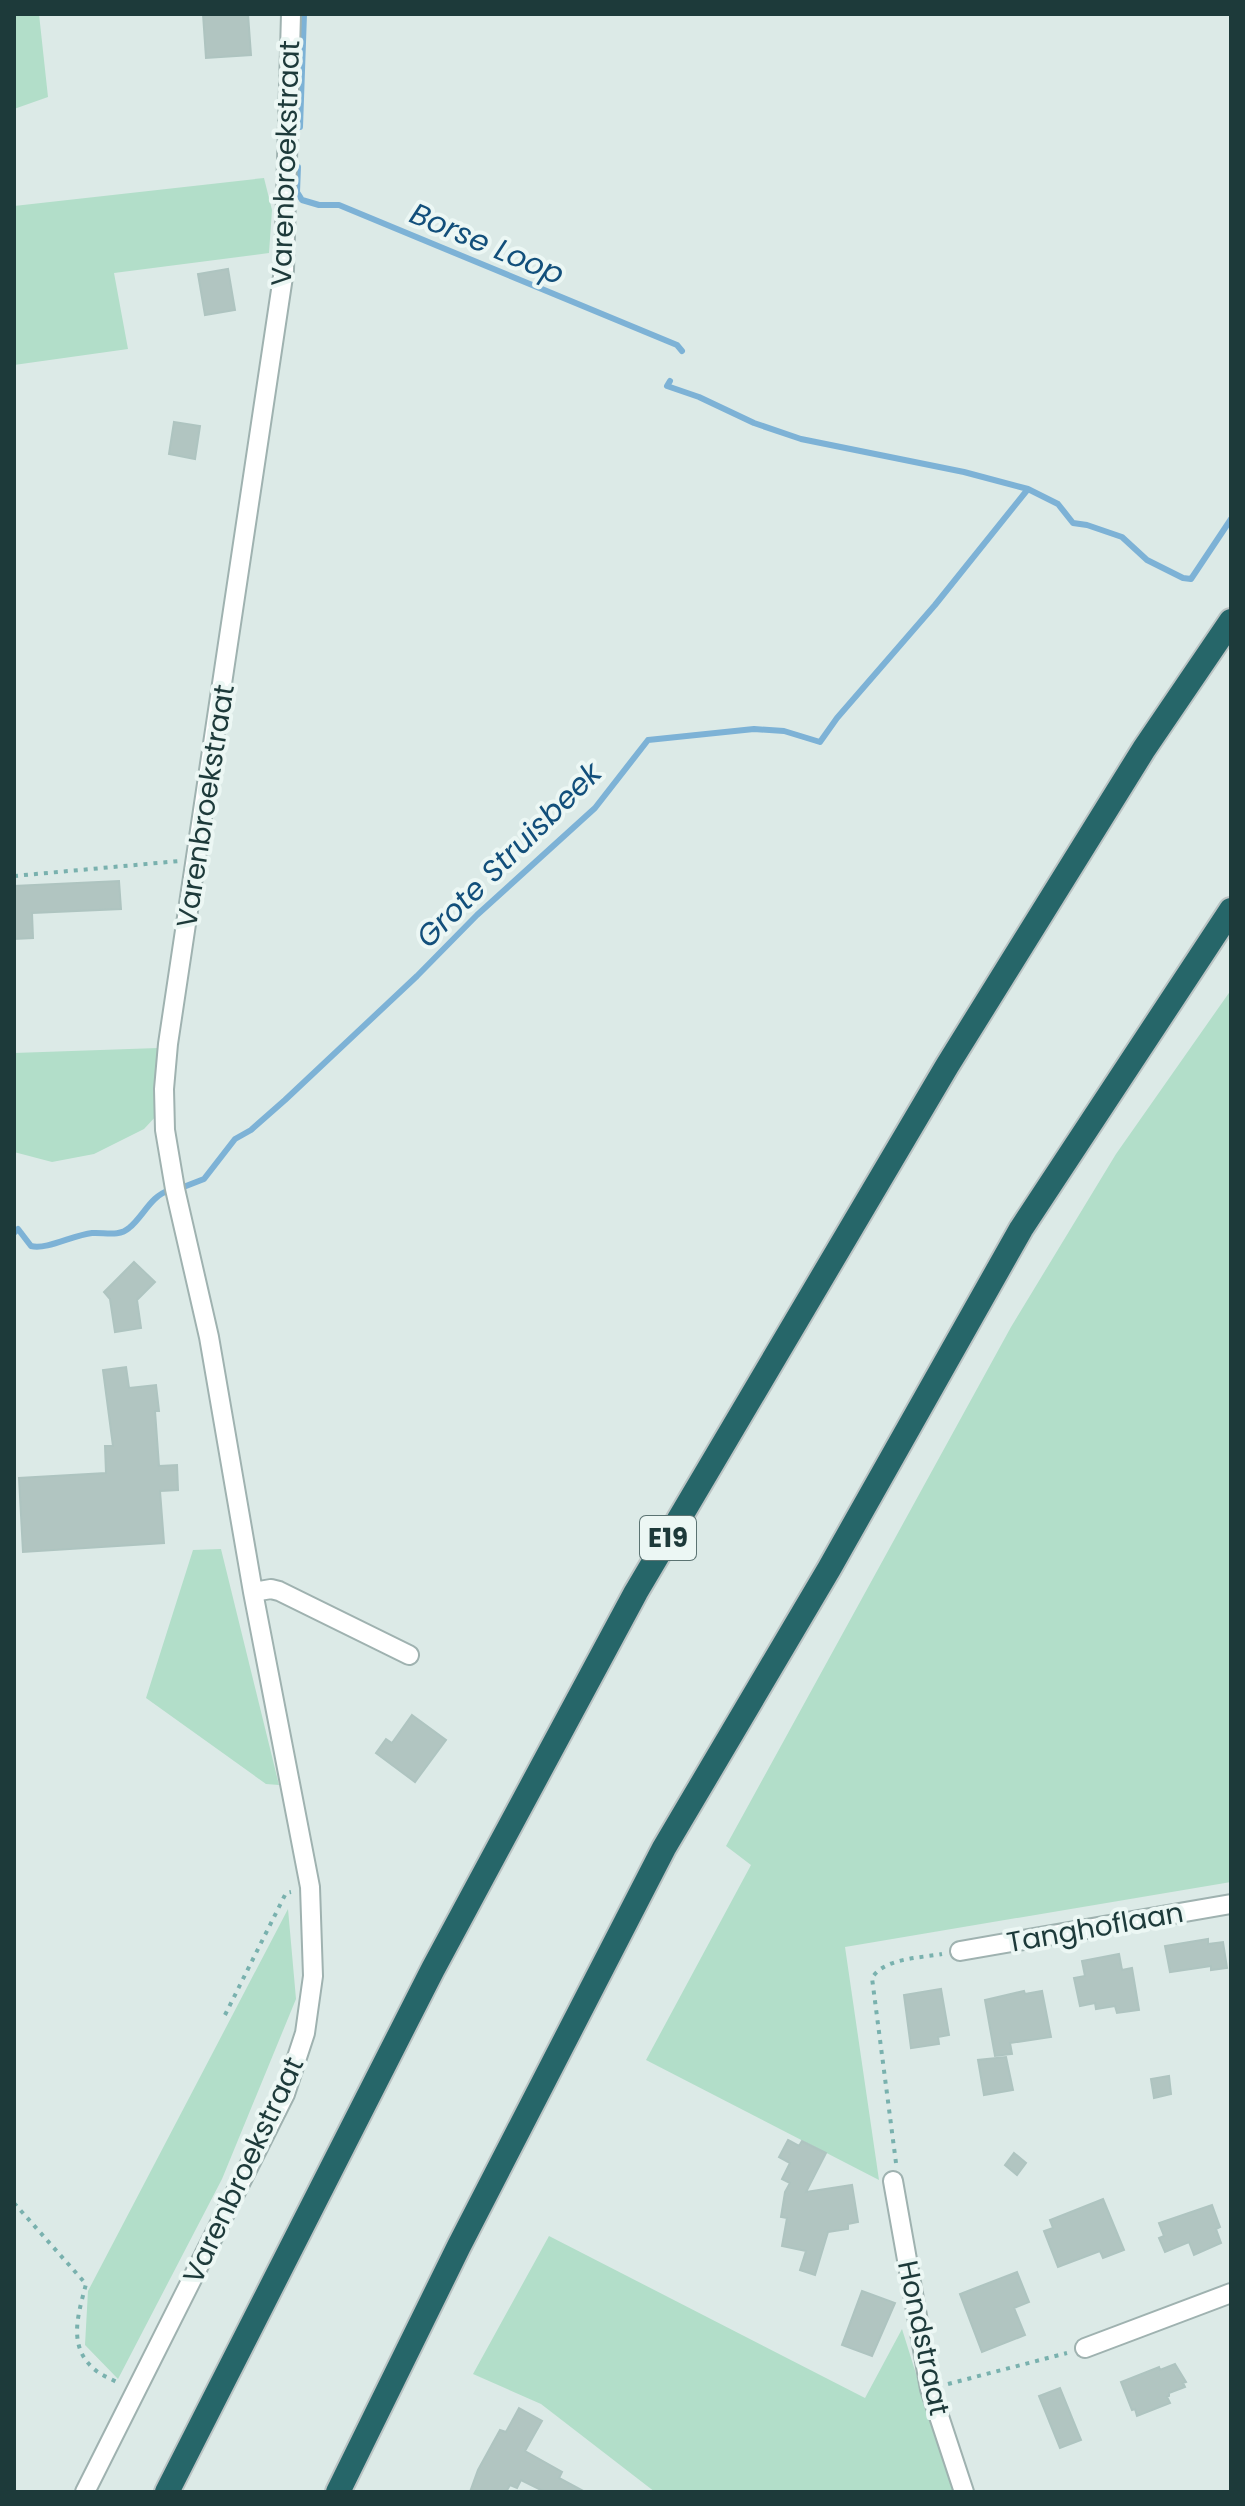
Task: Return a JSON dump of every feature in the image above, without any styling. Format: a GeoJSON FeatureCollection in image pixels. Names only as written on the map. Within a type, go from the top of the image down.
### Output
{"type":"FeatureCollection","features":[{"type":"Feature","properties":{"kind":"highway","name":"E19"},"geometry":{"type":"LineString","coordinates":[[167,2492],[433,1969],[636,1592],[947,1066],[1144,749],[1231,621]]}},
{"type":"Feature","properties":{"kind":"highway"},"geometry":{"type":"LineString","coordinates":[[338,2492],[459,2246],[664,1848],[829,1569],[1021,1229],[1231,910]]}},
{"type":"Feature","properties":{"kind":"street","name":"Varenbroekstraat"},"geometry":{"type":"LineString","coordinates":[[85,2492],[285,2094],[305,2033],[313,1976],[310,1887],[253,1592],[209,1337],[175,1189],[165,1130],[164,1089],[168,1044],[284,270],[291,14]]}},
{"type":"Feature","properties":{"kind":"street"},"geometry":{"type":"LineString","coordinates":[[253,1592],[279,1591],[409,1655]]}},
{"type":"Feature","properties":{"kind":"street","name":"Tanghoflaan"},"geometry":{"type":"LineString","coordinates":[[960,1951],[1231,1904]]}},
{"type":"Feature","properties":{"kind":"street","name":"Hondstraat"},"geometry":{"type":"LineString","coordinates":[[893,2181],[930,2389],[964,2492]]}},
{"type":"Feature","properties":{"kind":"street"},"geometry":{"type":"LineString","coordinates":[[1085,2348],[1231,2293]]}},
{"type":"Feature","properties":{"kind":"path"},"geometry":{"type":"LineString","coordinates":[[14,876],[197,859]]}},
{"type":"Feature","properties":{"kind":"path"},"geometry":{"type":"LineString","coordinates":[[225,2015],[286,1893],[310,1887]]}},
{"type":"Feature","properties":{"kind":"path"},"geometry":{"type":"LineString","coordinates":[[893,2181],[898,2178],[872,1978],[876,1970],[886,1965],[960,1951]]}},
{"type":"Feature","properties":{"kind":"path"},"geometry":{"type":"LineString","coordinates":[[14,2203],[86,2284],[77,2323],[77,2345],[92,2368],[135,2392]]}},
{"type":"Feature","properties":{"kind":"path"},"geometry":{"type":"LineString","coordinates":[[930,2389],[1085,2348]]}},
{"type":"Feature","properties":{"kind":"green space"},"geometry":{"type":"Polygon","coordinates":[[[14,14],[39,14],[48,97],[14,109],[14,14]]]}},
{"type":"Feature","properties":{"kind":"green space"},"geometry":{"type":"Polygon","coordinates":[[[264,178],[272,210],[269,253],[114,273],[128,349],[14,365],[14,206],[264,178]]]}},
{"type":"Feature","properties":{"kind":"green space"},"geometry":{"type":"Polygon","coordinates":[[[1231,990],[1231,1882],[845,1947],[879,2180],[646,2060],[751,1865],[726,1846],[1011,1327],[1116,1154],[1231,990]]]}},
{"type":"Feature","properties":{"kind":"green space"},"geometry":{"type":"Polygon","coordinates":[[[158,1048],[158,1114],[144,1129],[94,1154],[52,1162],[14,1152],[14,1053],[158,1048]]]}},
{"type":"Feature","properties":{"kind":"green space"},"geometry":{"type":"Polygon","coordinates":[[[221,1549],[279,1785],[266,1784],[146,1698],[193,1550],[221,1549]]]}},
{"type":"Feature","properties":{"kind":"green space"},"geometry":{"type":"Polygon","coordinates":[[[288,1909],[296,1999],[222,2179],[118,2379],[85,2345],[88,2291],[288,1909]]]}},
{"type":"Feature","properties":{"kind":"green space"},"geometry":{"type":"Polygon","coordinates":[[[549,2236],[865,2398],[902,2329],[953,2492],[655,2492],[541,2404],[473,2374],[549,2236]]]}},
{"type":"Feature","properties":{"kind":"building"},"geometry":{"type":"Polygon","coordinates":[[[203,14],[248,14],[251,55],[206,58],[203,14]]]}},
{"type":"Feature","properties":{"kind":"building"},"geometry":{"type":"Polygon","coordinates":[[[228,269],[235,310],[205,315],[198,274],[228,269]]]}},
{"type":"Feature","properties":{"kind":"building"},"geometry":{"type":"Polygon","coordinates":[[[174,422],[200,426],[195,459],[169,454],[174,422]]]}},
{"type":"Feature","properties":{"kind":"building"},"geometry":{"type":"Polygon","coordinates":[[[119,881],[121,909],[32,913],[33,938],[14,939],[14,886],[119,881]]]}},
{"type":"Feature","properties":{"kind":"building"},"geometry":{"type":"Polygon","coordinates":[[[134,1262],[155,1282],[137,1300],[141,1328],[115,1332],[110,1299],[104,1292],[134,1262]]]}},
{"type":"Feature","properties":{"kind":"building"},"geometry":{"type":"Polygon","coordinates":[[[126,1367],[129,1388],[156,1385],[159,1466],[177,1465],[178,1490],[160,1491],[164,1543],[23,1552],[19,1478],[106,1473],[105,1446],[113,1446],[103,1370],[126,1367]]]}},
{"type":"Feature","properties":{"kind":"building"},"geometry":{"type":"Polygon","coordinates":[[[412,1715],[446,1740],[415,1782],[376,1753],[386,1739],[392,1743],[412,1715]]]}},
{"type":"Feature","properties":{"kind":"building"},"geometry":{"type":"Polygon","coordinates":[[[1208,1939],[1208,1944],[1223,1942],[1227,1968],[1211,1970],[1211,1966],[1170,1972],[1165,1946],[1208,1939]]]}},
{"type":"Feature","properties":{"kind":"building"},"geometry":{"type":"Polygon","coordinates":[[[1119,1954],[1122,1970],[1132,1968],[1139,2010],[1117,2013],[1115,2006],[1096,2009],[1095,2003],[1080,2006],[1074,1978],[1085,1976],[1082,1961],[1119,1954]]]}},
{"type":"Feature","properties":{"kind":"building"},"geometry":{"type":"Polygon","coordinates":[[[941,1989],[949,2035],[938,2037],[939,2044],[911,2048],[904,1995],[941,1989]]]}},
{"type":"Feature","properties":{"kind":"building"},"geometry":{"type":"Polygon","coordinates":[[[1024,1991],[1025,1994],[1042,1991],[1051,2037],[1010,2043],[1012,2054],[995,2056],[985,2000],[1024,1991]]]}},
{"type":"Feature","properties":{"kind":"building"},"geometry":{"type":"Polygon","coordinates":[[[1006,2057],[1013,2090],[984,2095],[978,2060],[1006,2057]]]}},
{"type":"Feature","properties":{"kind":"building"},"geometry":{"type":"Polygon","coordinates":[[[1169,2076],[1171,2094],[1154,2098],[1151,2079],[1169,2076]]]}},
{"type":"Feature","properties":{"kind":"building"},"geometry":{"type":"Polygon","coordinates":[[[788,2140],[799,2146],[802,2141],[826,2153],[806,2192],[852,2185],[858,2222],[848,2224],[848,2229],[828,2232],[815,2275],[800,2270],[806,2251],[782,2246],[787,2218],[781,2217],[785,2192],[790,2183],[782,2179],[790,2163],[779,2157],[788,2140]]]}},
{"type":"Feature","properties":{"kind":"building"},"geometry":{"type":"Polygon","coordinates":[[[1014,2153],[1026,2163],[1017,2175],[1005,2165],[1014,2153]]]}},
{"type":"Feature","properties":{"kind":"building"},"geometry":{"type":"Polygon","coordinates":[[[1103,2199],[1124,2250],[1103,2258],[1100,2251],[1058,2267],[1044,2231],[1053,2228],[1050,2220],[1103,2199]]]}},
{"type":"Feature","properties":{"kind":"building"},"geometry":{"type":"Polygon","coordinates":[[[1212,2205],[1220,2227],[1216,2229],[1221,2243],[1194,2255],[1189,2242],[1165,2252],[1159,2238],[1164,2236],[1159,2223],[1212,2205]]]}},
{"type":"Feature","properties":{"kind":"building"},"geometry":{"type":"Polygon","coordinates":[[[1017,2272],[1029,2302],[1014,2308],[1025,2335],[982,2352],[960,2294],[1017,2272]]]}},
{"type":"Feature","properties":{"kind":"building"},"geometry":{"type":"Polygon","coordinates":[[[862,2291],[895,2303],[872,2356],[842,2345],[862,2291]]]}},
{"type":"Feature","properties":{"kind":"building"},"geometry":{"type":"Polygon","coordinates":[[[1175,2364],[1186,2382],[1183,2383],[1185,2387],[1169,2393],[1170,2403],[1137,2416],[1121,2382],[1175,2364]]]}},
{"type":"Feature","properties":{"kind":"building"},"geometry":{"type":"Polygon","coordinates":[[[1060,2388],[1081,2440],[1060,2448],[1039,2396],[1060,2388]]]}},
{"type":"Feature","properties":{"kind":"building"},"geometry":{"type":"Polygon","coordinates":[[[519,2408],[542,2421],[525,2451],[562,2472],[559,2478],[585,2492],[545,2492],[521,2480],[517,2488],[510,2485],[506,2492],[470,2492],[500,2430],[506,2432],[519,2408]]]}},
{"type":"Feature","properties":{"kind":"waterway","name":"Borse Loop"},"geometry":{"type":"LineString","coordinates":[[300,127],[304,14]]}},
{"type":"Feature","properties":{"kind":"waterway","name":"Borse Loop"},"geometry":{"type":"LineString","coordinates":[[298,167],[297,192],[302,200],[319,205],[339,205],[677,345],[682,351]]}},
{"type":"Feature","properties":{"kind":"waterway","name":"Borse Loop"},"geometry":{"type":"LineString","coordinates":[[670,381],[667,386],[699,397],[754,423],[801,439],[964,472],[1028,489]]}},
{"type":"Feature","properties":{"kind":"waterway","name":"Grote Struisbeek"},"geometry":{"type":"LineString","coordinates":[[186,1186],[204,1179],[235,1139],[251,1130],[285,1100],[477,915],[595,808],[648,740],[754,729],[784,731],[820,742],[1028,489],[1058,504],[1073,523],[1122,537],[1147,560],[1183,578],[1191,579],[1231,519]]}},
{"type":"Feature","properties":{"kind":"waterway","name":"Grote Struisbeek"},"geometry":{"type":"LineString","coordinates":[[14,1233],[18,1229],[31,1246],[37,1247],[92,1233],[125,1231],[152,1201],[170,1190]]}}]}
